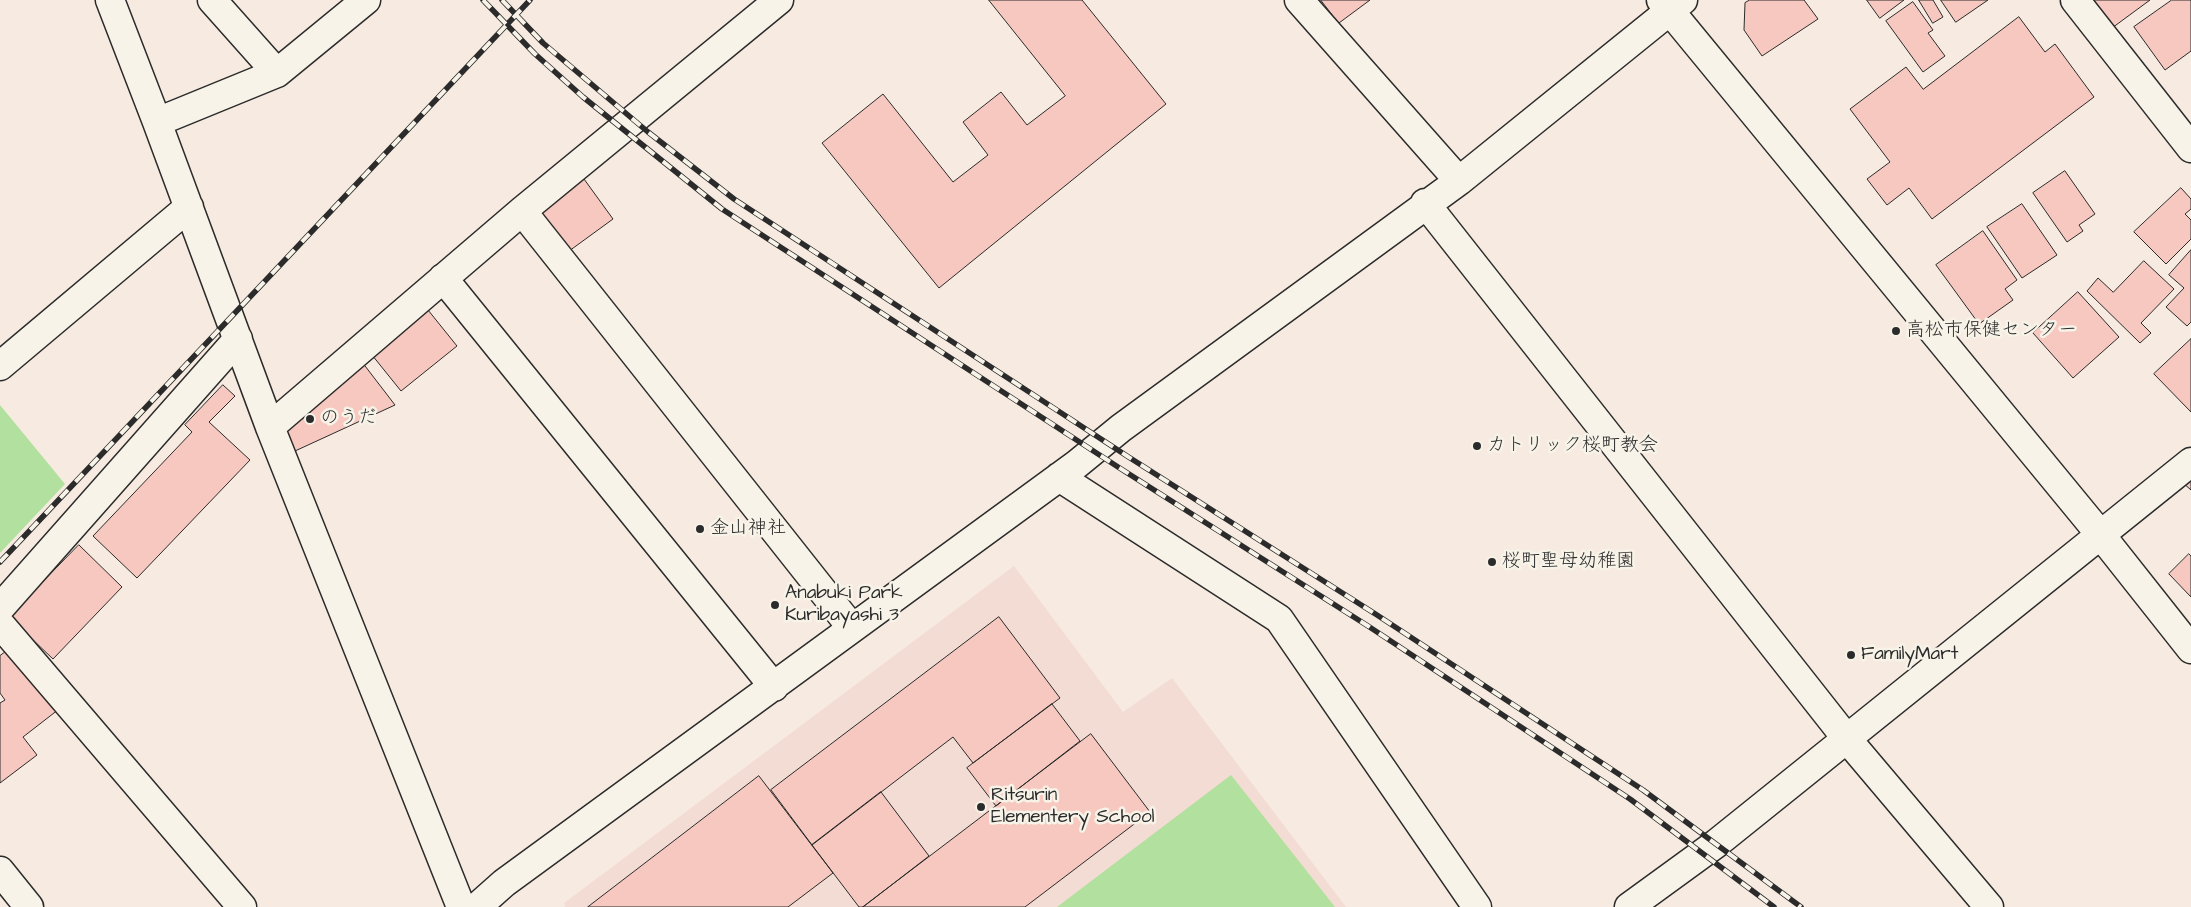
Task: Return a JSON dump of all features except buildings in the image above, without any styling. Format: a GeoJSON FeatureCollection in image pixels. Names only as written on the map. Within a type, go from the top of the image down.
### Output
{"type":"FeatureCollection","features":[{"type":"Feature","properties":{"kind":"street"},"geometry":{"type":"LineString","coordinates":[[110,0],[270,428],[461,907]]}},
{"type":"Feature","properties":{"kind":"street"},"geometry":{"type":"LineString","coordinates":[[212,0],[277,73]]}},
{"type":"Feature","properties":{"kind":"street"},"geometry":{"type":"LineString","coordinates":[[157,122],[277,73],[366,0]]}},
{"type":"Feature","properties":{"kind":"street"},"geometry":{"type":"LineString","coordinates":[[270,428],[522,211],[780,0]]}},
{"type":"Feature","properties":{"kind":"street"},"geometry":{"type":"LineString","coordinates":[[1299,0],[1459,181]]}},
{"type":"Feature","properties":{"kind":"street"},"geometry":{"type":"LineString","coordinates":[[2076,0],[2191,148]]}},
{"type":"Feature","properties":{"kind":"street"},"geometry":{"type":"LineString","coordinates":[[477,907],[504,883],[1068,471],[1121,428],[1425,203],[1459,181],[1671,3],[2191,649]]}},
{"type":"Feature","properties":{"kind":"street"},"geometry":{"type":"LineString","coordinates":[[1425,203],[1847,739],[1989,907]]}},
{"type":"Feature","properties":{"kind":"street"},"geometry":{"type":"LineString","coordinates":[[0,366],[189,208]]}},
{"type":"Feature","properties":{"kind":"street"},"geometry":{"type":"LineString","coordinates":[[522,211],[852,628]]}},
{"type":"Feature","properties":{"kind":"street"},"geometry":{"type":"LineString","coordinates":[[443,278],[774,687]]}},
{"type":"Feature","properties":{"kind":"street"},"geometry":{"type":"LineString","coordinates":[[0,608],[238,339]]}},
{"type":"Feature","properties":{"kind":"street"},"geometry":{"type":"LineString","coordinates":[[1634,905],[1710,848],[2191,462]]}},
{"type":"Feature","properties":{"kind":"street"},"geometry":{"type":"LineString","coordinates":[[1068,471],[1279,619],[1477,907]]}},
{"type":"Feature","properties":{"kind":"street"},"geometry":{"type":"LineString","coordinates":[[0,624],[242,907]]}},
{"type":"Feature","properties":{"kind":"street"},"geometry":{"type":"LineString","coordinates":[[0,871],[29,907]]}},
{"type":"Feature","properties":{"kind":"shaded area","name":"Ritsurin Elementery School"},"geometry":{"type":"Polygon","coordinates":[[[1014,566],[1123,712],[1172,678],[1346,907],[565,907],[564,903],[1014,566]]]}},
{"type":"Feature","properties":{"kind":"green space"},"geometry":{"type":"Polygon","coordinates":[[[0,405],[65,484],[0,553],[0,405]]]}},
{"type":"Feature","properties":{"kind":"green space"},"geometry":{"type":"Polygon","coordinates":[[[1231,775],[1335,907],[1057,907],[1231,775]]]}},
{"type":"Feature","properties":{"kind":"railway"},"geometry":{"type":"LineString","coordinates":[[483,0],[535,54],[583,97],[722,209],[1118,467],[1368,626],[1630,799],[1774,907]]}},
{"type":"Feature","properties":{"kind":"railway"},"geometry":{"type":"LineString","coordinates":[[502,0],[543,43],[648,132],[734,199],[1127,456],[1377,615],[1643,790],[1801,907]]}},
{"type":"Feature","properties":{"kind":"railway"},"geometry":{"type":"LineString","coordinates":[[0,562],[530,0]]}},
{"type":"Feature","properties":{"kind":"place","name":"高松市保健センター"},"geometry":{"type":"Point","coordinates":[1896,331]}},
{"type":"Feature","properties":{"kind":"place","name":"のうだ"},"geometry":{"type":"Point","coordinates":[310,419]}},
{"type":"Feature","properties":{"kind":"place","name":"カトリック桜町教会"},"geometry":{"type":"Point","coordinates":[1477,446]}},
{"type":"Feature","properties":{"kind":"place","name":"金山神社"},"geometry":{"type":"Point","coordinates":[700,529]}},
{"type":"Feature","properties":{"kind":"place","name":"桜町聖母幼稚園"},"geometry":{"type":"Point","coordinates":[1492,562]}},
{"type":"Feature","properties":{"kind":"place","name":"Anabuki Park Kuribayashi 3"},"geometry":{"type":"Point","coordinates":[775,605]}},
{"type":"Feature","properties":{"kind":"place","name":"FamilyMart"},"geometry":{"type":"Point","coordinates":[1851,655]}},
{"type":"Feature","properties":{"kind":"place","name":"Ritsurin Elementery School"},"geometry":{"type":"Point","coordinates":[981,807]}}]}
